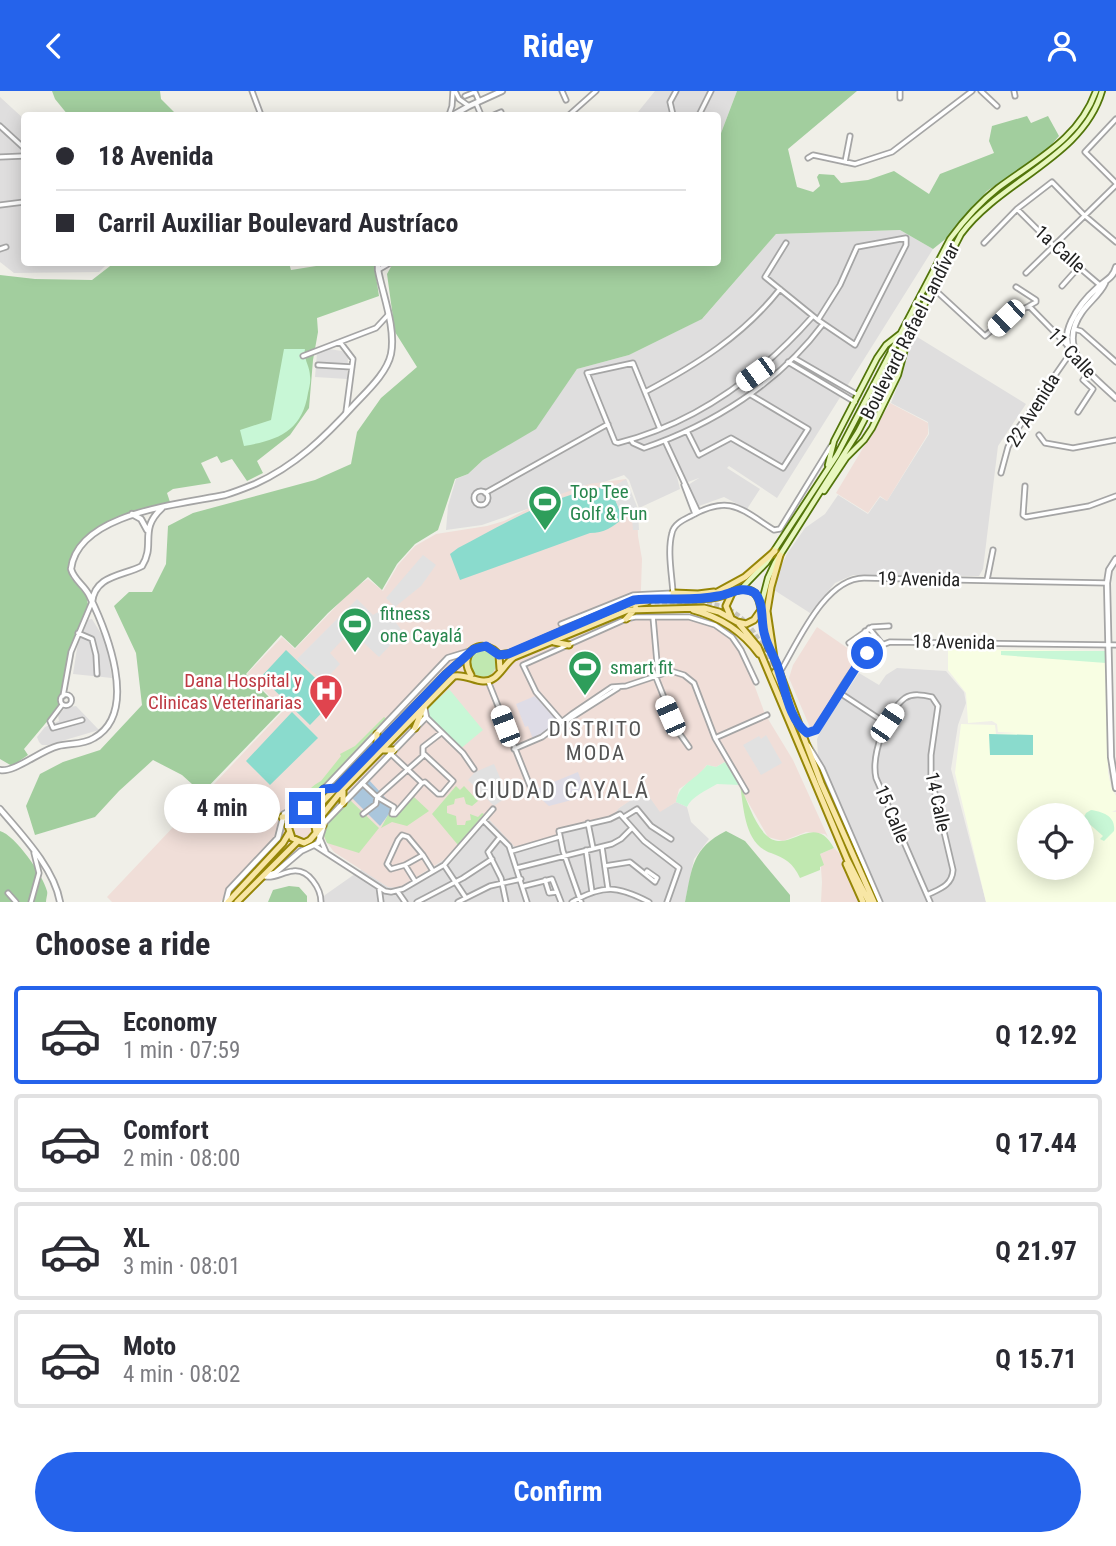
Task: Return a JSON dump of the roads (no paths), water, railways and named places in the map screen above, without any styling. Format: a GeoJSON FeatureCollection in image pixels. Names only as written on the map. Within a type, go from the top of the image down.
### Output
{"type":"FeatureCollection","features":[{"type":"Feature","properties":{"kind":"main road","name":"Boulevard Rafael Landívar"},"geometry":{"type":"LineString","coordinates":[[761,608],[778,553],[837,455],[943,251],[963,222],[988,196],[1044,157],[1066,138],[1087,112],[1096,91]]}},
{"type":"Feature","properties":{"kind":"main road","name":"Boulevard Rafael Landívar"},"geometry":{"type":"LineString","coordinates":[[741,589],[778,553],[858,432],[955,244],[971,220],[1000,194],[1054,156],[1081,130],[1096,107],[1102,91]]}},
{"type":"Feature","properties":{"kind":"main road"},"geometry":{"type":"LineString","coordinates":[[827,468],[834,441],[883,349],[901,334]]}},
{"type":"Feature","properties":{"kind":"main road"},"geometry":{"type":"LineString","coordinates":[[816,499],[827,488],[848,455],[867,436],[898,375],[907,337]]}},
{"type":"Feature","properties":{"kind":"main road"},"geometry":{"type":"LineString","coordinates":[[874,366],[887,362],[898,375]]}},
{"type":"Feature","properties":{"kind":"main road"},"geometry":{"type":"LineString","coordinates":[[708,598],[745,577],[778,553]]}},
{"type":"Feature","properties":{"kind":"main road"},"geometry":{"type":"LineString","coordinates":[[778,553],[767,611],[777,672],[872,902]]}},
{"type":"Feature","properties":{"kind":"main road"},"geometry":{"type":"LineString","coordinates":[[673,593],[707,594],[724,589]]}},
{"type":"Feature","properties":{"kind":"main road"},"geometry":{"type":"LineString","coordinates":[[309,816],[340,789],[445,675],[478,647],[486,646],[499,655],[512,653],[634,600],[654,597],[708,598],[741,589],[755,593],[761,608],[764,636],[774,658]]}},
{"type":"Feature","properties":{"kind":"main road"},"geometry":{"type":"LineString","coordinates":[[732,593],[726,606],[734,621],[754,640],[845,855],[872,902]]}},
{"type":"Feature","properties":{"kind":"main road"},"geometry":{"type":"LineString","coordinates":[[626,597],[634,600]]}},
{"type":"Feature","properties":{"kind":"main road"},"geometry":{"type":"LineString","coordinates":[[617,607],[647,602]]}},
{"type":"Feature","properties":{"kind":"main road"},"geometry":{"type":"LineString","coordinates":[[379,748],[454,676],[465,675],[488,681],[514,657],[619,613],[636,608],[704,608],[734,621],[750,623],[761,608]]}},
{"type":"Feature","properties":{"kind":"main road"},"geometry":{"type":"LineString","coordinates":[[626,619],[636,608]]}},
{"type":"Feature","properties":{"kind":"main road"},"geometry":{"type":"LineString","coordinates":[[685,608],[713,616],[732,627],[750,643],[762,659]]}},
{"type":"Feature","properties":{"kind":"main road"},"geometry":{"type":"LineString","coordinates":[[555,635],[561,624]]}},
{"type":"Feature","properties":{"kind":"main road"},"geometry":{"type":"LineString","coordinates":[[548,643],[560,642],[569,645]]}},
{"type":"Feature","properties":{"kind":"main road"},"geometry":{"type":"LineString","coordinates":[[470,653],[466,665],[473,678]]}},
{"type":"Feature","properties":{"kind":"main road"},"geometry":{"type":"LineString","coordinates":[[499,655],[500,669]]}},
{"type":"Feature","properties":{"kind":"main road"},"geometry":{"type":"LineString","coordinates":[[415,728],[424,705]]}},
{"type":"Feature","properties":{"kind":"main road"},"geometry":{"type":"LineString","coordinates":[[377,734],[379,748]]}},
{"type":"Feature","properties":{"kind":"main road"},"geometry":{"type":"LineString","coordinates":[[379,748],[391,752]]}},
{"type":"Feature","properties":{"kind":"main road"},"geometry":{"type":"LineString","coordinates":[[324,789],[340,789]]}},
{"type":"Feature","properties":{"kind":"main road"},"geometry":{"type":"LineString","coordinates":[[340,789],[342,803]]}},
{"type":"Feature","properties":{"kind":"main road"},"geometry":{"type":"LineString","coordinates":[[315,824],[340,789]]}},
{"type":"Feature","properties":{"kind":"main road"},"geometry":{"type":"LineString","coordinates":[[282,817],[301,814],[309,816],[315,824],[316,832]]}},
{"type":"Feature","properties":{"kind":"main road"},"geometry":{"type":"LineString","coordinates":[[227,902],[283,843],[289,833],[289,823],[294,817]]}},
{"type":"Feature","properties":{"kind":"main road"},"geometry":{"type":"LineString","coordinates":[[237,902],[298,842],[307,842],[323,825]]}},
{"type":"Feature","properties":{"kind":"main road"},"geometry":{"type":"LineString","coordinates":[[289,833],[298,842]]}},
{"type":"Feature","properties":{"kind":"main road"},"geometry":{"type":"LineString","coordinates":[[845,855],[845,863],[863,902]]}},
{"type":"Feature","properties":{"kind":"street"},"geometry":{"type":"LineString","coordinates":[[252,91],[260,112]]}},
{"type":"Feature","properties":{"kind":"street"},"geometry":{"type":"LineString","coordinates":[[454,91],[469,106]]}},
{"type":"Feature","properties":{"kind":"street"},"geometry":{"type":"LineString","coordinates":[[452,112],[454,91]]}},
{"type":"Feature","properties":{"kind":"street"},"geometry":{"type":"LineString","coordinates":[[457,112],[502,91]]}},
{"type":"Feature","properties":{"kind":"street"},"geometry":{"type":"LineString","coordinates":[[562,91],[566,100]]}},
{"type":"Feature","properties":{"kind":"street"},"geometry":{"type":"LineString","coordinates":[[572,112],[596,91]]}},
{"type":"Feature","properties":{"kind":"street"},"geometry":{"type":"LineString","coordinates":[[672,112],[670,102],[676,91]]}},
{"type":"Feature","properties":{"kind":"street"},"geometry":{"type":"LineString","coordinates":[[700,112],[711,91]]}},
{"type":"Feature","properties":{"kind":"street"},"geometry":{"type":"LineString","coordinates":[[900,91],[900,98]]}},
{"type":"Feature","properties":{"kind":"street"},"geometry":{"type":"LineString","coordinates":[[808,158],[813,155],[864,163],[892,152],[972,91]]}},
{"type":"Feature","properties":{"kind":"street"},"geometry":{"type":"LineString","coordinates":[[981,91],[997,106]]}},
{"type":"Feature","properties":{"kind":"street"},"geometry":{"type":"LineString","coordinates":[[464,96],[475,92],[480,112]]}},
{"type":"Feature","properties":{"kind":"street"},"geometry":{"type":"LineString","coordinates":[[1026,273],[1116,184],[1085,152],[1116,119]]}},
{"type":"Feature","properties":{"kind":"street"},"geometry":{"type":"LineString","coordinates":[[0,126],[21,145]]}},
{"type":"Feature","properties":{"kind":"street"},"geometry":{"type":"LineString","coordinates":[[845,162],[849,136]]}},
{"type":"Feature","properties":{"kind":"street"},"geometry":{"type":"LineString","coordinates":[[0,157],[21,156]]}},
{"type":"Feature","properties":{"kind":"street"},"geometry":{"type":"LineString","coordinates":[[984,243],[1017,209],[1052,182],[1084,215],[1116,242]]}},
{"type":"Feature","properties":{"kind":"street"},"geometry":{"type":"LineString","coordinates":[[0,205],[21,202]]}},
{"type":"Feature","properties":{"kind":"street","name":"1a Calle"},"geometry":{"type":"LineString","coordinates":[[1017,209],[1053,245],[1103,285]]}},
{"type":"Feature","properties":{"kind":"street"},"geometry":{"type":"LineString","coordinates":[[660,429],[633,363],[587,373],[615,442],[631,440],[660,429],[716,401],[755,374],[815,318],[840,285],[857,247],[906,238],[906,244],[856,344],[823,324],[815,318],[765,277],[786,243]]}},
{"type":"Feature","properties":{"kind":"street"},"geometry":{"type":"LineString","coordinates":[[0,249],[6,247]]}},
{"type":"Feature","properties":{"kind":"street"},"geometry":{"type":"LineString","coordinates":[[0,770],[10,771],[49,749],[90,741],[100,735],[108,725],[116,708],[110,643],[92,602],[73,574],[71,567],[75,556],[99,530],[132,514],[188,500],[228,494],[257,483],[303,456],[345,415],[388,362],[392,339],[378,266]]}},
{"type":"Feature","properties":{"kind":"street"},"geometry":{"type":"LineString","coordinates":[[377,270],[384,266]]}},
{"type":"Feature","properties":{"kind":"street"},"geometry":{"type":"LineString","coordinates":[[1062,286],[1079,267]]}},
{"type":"Feature","properties":{"kind":"street"},"geometry":{"type":"LineString","coordinates":[[1068,333],[1073,317],[1115,275],[1116,267]]}},
{"type":"Feature","properties":{"kind":"street"},"geometry":{"type":"LineString","coordinates":[[1073,353],[1074,329],[1082,311],[1103,285]]}},
{"type":"Feature","properties":{"kind":"street","name":"11 Calle"},"geometry":{"type":"LineString","coordinates":[[1016,287],[1036,300],[1029,306],[1069,347],[1088,372],[1116,398]]}},
{"type":"Feature","properties":{"kind":"street"},"geometry":{"type":"LineString","coordinates":[[933,288],[985,336],[1006,318],[1029,306]]}},
{"type":"Feature","properties":{"kind":"street"},"geometry":{"type":"LineString","coordinates":[[645,392],[701,361],[726,343],[758,315],[780,289]]}},
{"type":"Feature","properties":{"kind":"street"},"geometry":{"type":"LineString","coordinates":[[303,356],[376,328],[388,314]]}},
{"type":"Feature","properties":{"kind":"street"},"geometry":{"type":"LineString","coordinates":[[631,440],[643,448],[664,441],[687,431],[751,394],[788,362],[823,324]]}},
{"type":"Feature","properties":{"kind":"street"},"geometry":{"type":"LineString","coordinates":[[1068,333],[1074,329],[1081,331],[1116,362]]}},
{"type":"Feature","properties":{"kind":"street","name":"11 Calle"},"geometry":{"type":"LineString","coordinates":[[1068,333],[1069,347]]}},
{"type":"Feature","properties":{"kind":"street"},"geometry":{"type":"LineString","coordinates":[[340,342],[351,354],[352,367],[345,415]]}},
{"type":"Feature","properties":{"kind":"street","name":"22 Avenida"},"geometry":{"type":"LineString","coordinates":[[1002,473],[1008,447],[1019,426],[1073,353]]}},
{"type":"Feature","properties":{"kind":"street"},"geometry":{"type":"LineString","coordinates":[[793,357],[859,395]]}},
{"type":"Feature","properties":{"kind":"street"},"geometry":{"type":"LineString","coordinates":[[788,362],[855,402]]}},
{"type":"Feature","properties":{"kind":"street"},"geometry":{"type":"LineString","coordinates":[[318,365],[352,367]]}},
{"type":"Feature","properties":{"kind":"street"},"geometry":{"type":"LineString","coordinates":[[1078,412],[1093,389],[1093,386],[1083,382],[1088,372]]}},
{"type":"Feature","properties":{"kind":"street"},"geometry":{"type":"LineString","coordinates":[[819,380],[822,374]]}},
{"type":"Feature","properties":{"kind":"street"},"geometry":{"type":"LineString","coordinates":[[837,391],[840,385]]}},
{"type":"Feature","properties":{"kind":"street"},"geometry":{"type":"LineString","coordinates":[[687,431],[699,455],[731,438],[783,468],[807,428],[751,394]]}},
{"type":"Feature","properties":{"kind":"street"},"geometry":{"type":"LineString","coordinates":[[485,493],[608,424]]}},
{"type":"Feature","properties":{"kind":"street"},"geometry":{"type":"LineString","coordinates":[[1040,435],[1045,443],[1073,448],[1116,440]]}},
{"type":"Feature","properties":{"kind":"street"},"geometry":{"type":"LineString","coordinates":[[664,441],[684,485],[688,488],[696,513]]}},
{"type":"Feature","properties":{"kind":"street"},"geometry":{"type":"LineString","coordinates":[[561,624],[626,597],[645,593],[673,593],[672,533],[680,522],[696,513],[726,504],[742,510],[774,530],[780,529],[834,441]]}},
{"type":"Feature","properties":{"kind":"street"},"geometry":{"type":"LineString","coordinates":[[1025,486],[1023,515],[1026,517],[1089,506],[1116,496]]}},
{"type":"Feature","properties":{"kind":"street"},"geometry":{"type":"LineString","coordinates":[[86,591],[96,589],[110,577],[142,566],[148,551],[148,531],[153,518],[163,507]]}},
{"type":"Feature","properties":{"kind":"street"},"geometry":{"type":"LineString","coordinates":[[132,514],[141,519],[148,531]]}},
{"type":"Feature","properties":{"kind":"street"},"geometry":{"type":"LineString","coordinates":[[987,580],[993,550]]}},
{"type":"Feature","properties":{"kind":"street"},"geometry":{"type":"LineString","coordinates":[[1116,559],[1111,566],[1107,583],[1116,788]]}},
{"type":"Feature","properties":{"kind":"street","name":"19 Avenida"},"geometry":{"type":"LineString","coordinates":[[777,672],[823,602],[835,588],[846,581],[858,578],[1107,583]]}},
{"type":"Feature","properties":{"kind":"street"},"geometry":{"type":"LineString","coordinates":[[82,720],[55,728],[50,721],[62,705],[71,652],[96,589]]}},
{"type":"Feature","properties":{"kind":"street"},"geometry":{"type":"LineString","coordinates":[[653,616],[656,674],[677,730],[689,747]]}},
{"type":"Feature","properties":{"kind":"street"},"geometry":{"type":"LineString","coordinates":[[564,723],[536,692],[523,665],[626,619],[653,616],[694,618],[719,627],[738,646],[756,682]]}},
{"type":"Feature","properties":{"kind":"street"},"geometry":{"type":"LineString","coordinates":[[85,618],[98,617]]}},
{"type":"Feature","properties":{"kind":"street"},"geometry":{"type":"LineString","coordinates":[[849,643],[867,629],[889,626]]}},
{"type":"Feature","properties":{"kind":"street"},"geometry":{"type":"LineString","coordinates":[[798,725],[807,733],[816,730],[860,661],[880,645],[867,629]]}},
{"type":"Feature","properties":{"kind":"street"},"geometry":{"type":"LineString","coordinates":[[78,633],[92,639],[97,674]]}},
{"type":"Feature","properties":{"kind":"street","name":"18 Avenida"},"geometry":{"type":"LineString","coordinates":[[880,645],[898,641],[1116,645]]}},
{"type":"Feature","properties":{"kind":"street"},"geometry":{"type":"LineString","coordinates":[[227,902],[229,890],[278,838],[282,817],[289,811],[308,806],[448,658],[470,653]]}},
{"type":"Feature","properties":{"kind":"street"},"geometry":{"type":"LineString","coordinates":[[514,749],[542,737],[606,691],[656,674],[675,671],[692,680],[715,738],[746,791]]}},
{"type":"Feature","properties":{"kind":"street"},"geometry":{"type":"LineString","coordinates":[[488,681],[532,791]]}},
{"type":"Feature","properties":{"kind":"street"},"geometry":{"type":"LineString","coordinates":[[840,693],[887,723]]}},
{"type":"Feature","properties":{"kind":"street"},"geometry":{"type":"LineString","coordinates":[[62,705],[71,703],[72,698],[65,695]]}},
{"type":"Feature","properties":{"kind":"street","name":"15 Calle"},"geometry":{"type":"LineString","coordinates":[[930,902],[874,771],[877,745],[887,723],[905,698],[916,695],[932,697]]}},
{"type":"Feature","properties":{"kind":"street","name":"14 Calle"},"geometry":{"type":"LineString","coordinates":[[926,895],[947,885],[953,876],[931,776],[931,755],[938,712],[937,703],[932,697]]}},
{"type":"Feature","properties":{"kind":"street"},"geometry":{"type":"LineString","coordinates":[[424,705],[426,717],[463,753],[474,769]]}},
{"type":"Feature","properties":{"kind":"street"},"geometry":{"type":"LineString","coordinates":[[715,738],[767,715]]}},
{"type":"Feature","properties":{"kind":"street"},"geometry":{"type":"LineString","coordinates":[[262,877],[275,873],[301,851],[315,845],[323,825],[342,803],[426,717]]}},
{"type":"Feature","properties":{"kind":"street"},"geometry":{"type":"LineString","coordinates":[[391,752],[422,783],[425,782],[440,795],[454,782],[424,754],[423,747],[441,733]]}},
{"type":"Feature","properties":{"kind":"street"},"geometry":{"type":"LineString","coordinates":[[806,743],[822,768],[880,902]]}},
{"type":"Feature","properties":{"kind":"street"},"geometry":{"type":"LineString","coordinates":[[363,814],[376,804],[377,797],[424,754]]}},
{"type":"Feature","properties":{"kind":"street"},"geometry":{"type":"LineString","coordinates":[[362,783],[377,797],[394,807],[392,814],[395,814],[422,783]]}},
{"type":"Feature","properties":{"kind":"street"},"geometry":{"type":"LineString","coordinates":[[307,842],[379,887],[391,892],[398,891],[444,865],[493,809]]}},
{"type":"Feature","properties":{"kind":"street"},"geometry":{"type":"LineString","coordinates":[[624,817],[637,809],[651,826],[671,839]]}},
{"type":"Feature","properties":{"kind":"street"},"geometry":{"type":"LineString","coordinates":[[0,810],[34,853],[55,886],[59,902]]}},
{"type":"Feature","properties":{"kind":"street"},"geometry":{"type":"LineString","coordinates":[[581,900],[559,837],[561,829],[610,819],[620,814],[645,841],[679,868],[667,902]]}},
{"type":"Feature","properties":{"kind":"street"},"geometry":{"type":"LineString","coordinates":[[0,820],[10,821]]}},
{"type":"Feature","properties":{"kind":"street"},"geometry":{"type":"LineString","coordinates":[[484,821],[512,851],[527,902]]}},
{"type":"Feature","properties":{"kind":"street"},"geometry":{"type":"LineString","coordinates":[[588,823],[593,848]]}},
{"type":"Feature","properties":{"kind":"street"},"geometry":{"type":"LineString","coordinates":[[517,868],[617,842],[632,828]]}},
{"type":"Feature","properties":{"kind":"street"},"geometry":{"type":"LineString","coordinates":[[316,832],[327,853]]}},
{"type":"Feature","properties":{"kind":"street"},"geometry":{"type":"LineString","coordinates":[[423,855],[391,869],[387,864],[402,835],[408,837],[423,855],[433,871]]}},
{"type":"Feature","properties":{"kind":"street"},"geometry":{"type":"LineString","coordinates":[[500,837],[488,850],[502,883],[506,902]]}},
{"type":"Feature","properties":{"kind":"street"},"geometry":{"type":"LineString","coordinates":[[512,851],[559,837]]}},
{"type":"Feature","properties":{"kind":"street"},"geometry":{"type":"LineString","coordinates":[[601,847],[608,889]]}},
{"type":"Feature","properties":{"kind":"street"},"geometry":{"type":"LineString","coordinates":[[586,850],[592,892]]}},
{"type":"Feature","properties":{"kind":"street"},"geometry":{"type":"LineString","coordinates":[[31,902],[39,873],[34,853]]}},
{"type":"Feature","properties":{"kind":"street"},"geometry":{"type":"LineString","coordinates":[[417,902],[492,859]]}},
{"type":"Feature","properties":{"kind":"street"},"geometry":{"type":"LineString","coordinates":[[605,866],[629,862],[646,873]]}},
{"type":"Feature","properties":{"kind":"street"},"geometry":{"type":"LineString","coordinates":[[405,865],[415,882]]}},
{"type":"Feature","properties":{"kind":"street"},"geometry":{"type":"LineString","coordinates":[[444,865],[466,899]]}},
{"type":"Feature","properties":{"kind":"street"},"geometry":{"type":"LineString","coordinates":[[262,877],[299,871],[314,882],[321,902]]}},
{"type":"Feature","properties":{"kind":"street"},"geometry":{"type":"LineString","coordinates":[[458,902],[502,883],[521,879]]}},
{"type":"Feature","properties":{"kind":"street"},"geometry":{"type":"LineString","coordinates":[[523,887],[552,879],[561,902]]}},
{"type":"Feature","properties":{"kind":"street"},"geometry":{"type":"LineString","coordinates":[[545,880],[549,893],[557,892]]}},
{"type":"Feature","properties":{"kind":"street"},"geometry":{"type":"LineString","coordinates":[[379,887],[382,902]]}},
{"type":"Feature","properties":{"kind":"street"},"geometry":{"type":"LineString","coordinates":[[572,902],[581,900],[592,892],[608,889],[624,890],[649,902]]}},
{"type":"Feature","properties":{"kind":"street"},"geometry":{"type":"LineString","coordinates":[[398,891],[405,902]]}},
{"type":"Feature","properties":{"kind":"street"},"geometry":{"type":"LineString","coordinates":[[8,893],[16,902]]}},
{"type":"Feature","properties":{"kind":"tunnel"},"geometry":{"type":"LineString","coordinates":[[647,602],[695,602],[727,609],[740,617],[751,629],[775,672]]}},
{"type":"Feature","properties":{"kind":"place","name":"Top Tee Golf & Fun"},"geometry":{"type":"Point","coordinates":[545,532]}},
{"type":"Feature","properties":{"kind":"place","name":"fitness one Cayalá"},"geometry":{"type":"Point","coordinates":[355,654]}},
{"type":"Feature","properties":{"kind":"place","name":"smart fit"},"geometry":{"type":"Point","coordinates":[585,697]}},
{"type":"Feature","properties":{"kind":"place","name":"Dana Hospital y Clinicas Veterinarias"},"geometry":{"type":"Point","coordinates":[326,721]}},
{"type":"Feature","properties":{"kind":"district","name":"DISTRITO MODA"},"geometry":{"type":"Point","coordinates":[596,741]}},
{"type":"Feature","properties":{"kind":"district","name":"CIUDAD CAYALÁ"},"geometry":{"type":"Point","coordinates":[562,790]}}]}
